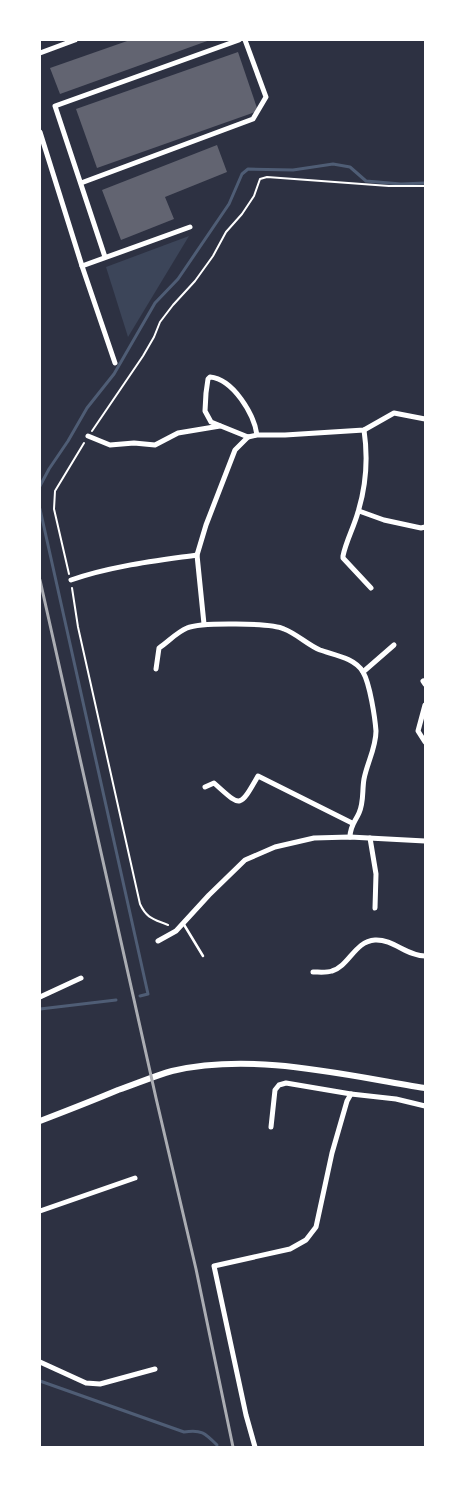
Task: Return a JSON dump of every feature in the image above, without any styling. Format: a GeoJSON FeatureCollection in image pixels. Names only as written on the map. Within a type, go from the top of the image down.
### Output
{"type":"FeatureCollection","features":[{"type":"Feature","properties":{"kind":"street"},"geometry":{"type":"LineString","coordinates":[[40,53],[75,40]]}},
{"type":"Feature","properties":{"kind":"street"},"geometry":{"type":"LineString","coordinates":[[105,257],[56,106],[238,40]]}},
{"type":"Feature","properties":{"kind":"street"},"geometry":{"type":"LineString","coordinates":[[81,183],[253,120],[266,98],[245,40]]}},
{"type":"Feature","properties":{"kind":"street"},"geometry":{"type":"LineString","coordinates":[[40,132],[115,363]]}},
{"type":"Feature","properties":{"kind":"street"},"geometry":{"type":"LineString","coordinates":[[82,266],[190,227]]}},
{"type":"Feature","properties":{"kind":"street"},"geometry":{"type":"LineString","coordinates":[[248,437],[211,422],[206,411],[206,393],[210,377],[221,381],[235,391],[256,423],[257,434]]}},
{"type":"Feature","properties":{"kind":"street"},"geometry":{"type":"LineString","coordinates":[[204,624],[197,556],[206,525],[235,450],[248,437],[257,434],[285,435],[364,430],[394,413],[425,419]]}},
{"type":"Feature","properties":{"kind":"street"},"geometry":{"type":"LineString","coordinates":[[88,436],[110,444],[134,443],[155,445],[178,433],[220,426]]}},
{"type":"Feature","properties":{"kind":"street"},"geometry":{"type":"LineString","coordinates":[[364,430],[366,465],[359,511],[343,556],[371,588]]}},
{"type":"Feature","properties":{"kind":"street"},"geometry":{"type":"LineString","coordinates":[[359,511],[384,520],[425,528]]}},
{"type":"Feature","properties":{"kind":"street"},"geometry":{"type":"LineString","coordinates":[[71,580],[113,569],[197,556]]}},
{"type":"Feature","properties":{"kind":"street"},"geometry":{"type":"LineString","coordinates":[[156,669],[159,648],[186,628],[204,624],[282,628],[319,650],[335,654],[355,664],[363,672],[373,709],[376,733],[364,781],[363,799],[359,813],[352,822],[350,837]]}},
{"type":"Feature","properties":{"kind":"street"},"geometry":{"type":"LineString","coordinates":[[363,672],[394,645]]}},
{"type":"Feature","properties":{"kind":"street"},"geometry":{"type":"LineString","coordinates":[[425,705],[418,731],[425,742]]}},
{"type":"Feature","properties":{"kind":"street"},"geometry":{"type":"LineString","coordinates":[[205,787],[214,783],[234,801],[239,802],[245,798],[258,776],[352,822]]}},
{"type":"Feature","properties":{"kind":"street"},"geometry":{"type":"LineString","coordinates":[[158,941],[176,931],[245,860],[275,847],[314,838],[350,837],[425,841]]}},
{"type":"Feature","properties":{"kind":"street"},"geometry":{"type":"LineString","coordinates":[[370,838],[376,874],[375,908]]}},
{"type":"Feature","properties":{"kind":"street"},"geometry":{"type":"LineString","coordinates":[[313,972],[333,971],[364,942],[374,940],[384,941],[416,956],[425,956]]}},
{"type":"Feature","properties":{"kind":"street"},"geometry":{"type":"LineString","coordinates":[[40,997],[81,978]]}},
{"type":"Feature","properties":{"kind":"street"},"geometry":{"type":"LineString","coordinates":[[40,1121],[144,1080],[171,1072],[230,1063],[317,1071],[424,1088]]}},
{"type":"Feature","properties":{"kind":"street"},"geometry":{"type":"LineString","coordinates":[[271,1127],[275,1090],[280,1085],[286,1083],[351,1094],[396,1099],[425,1106]]}},
{"type":"Feature","properties":{"kind":"street"},"geometry":{"type":"LineString","coordinates":[[255,1447],[246,1415],[214,1266],[290,1249],[306,1240],[316,1227],[332,1153],[347,1101],[351,1094]]}},
{"type":"Feature","properties":{"kind":"street"},"geometry":{"type":"LineString","coordinates":[[40,1211],[136,1178]]}},
{"type":"Feature","properties":{"kind":"street"},"geometry":{"type":"LineString","coordinates":[[40,1362],[86,1383],[100,1384],[155,1369]]}},
{"type":"Feature","properties":{"kind":"lane"},"geometry":{"type":"LineString","coordinates":[[183,923],[203,956]]}},
{"type":"Feature","properties":{"kind":"path"},"geometry":{"type":"LineString","coordinates":[[176,931],[167,924],[149,918],[140,904],[78,627],[71,580],[54,508],[56,491],[88,436],[154,337],[160,322],[213,256],[226,232],[242,214],[254,196],[260,179],[267,177],[389,186],[425,186]]}},
{"type":"Feature","properties":{"kind":"shaded area"},"geometry":{"type":"Polygon","coordinates":[[[189,236],[128,337],[106,267],[189,236]]]}},
{"type":"Feature","properties":{"kind":"building"},"geometry":{"type":"Polygon","coordinates":[[[130,40],[210,40],[60,94],[50,68],[130,40]]]}},
{"type":"Feature","properties":{"kind":"building"},"geometry":{"type":"Polygon","coordinates":[[[238,52],[258,111],[97,168],[76,109],[238,52]]]}},
{"type":"Feature","properties":{"kind":"building"},"geometry":{"type":"Polygon","coordinates":[[[217,145],[227,172],[165,197],[174,219],[121,240],[102,190],[217,145]]]}},
{"type":"Feature","properties":{"kind":"waterway"},"geometry":{"type":"LineString","coordinates":[[40,486],[87,408],[114,374],[155,303],[178,279],[229,204],[242,174],[248,169],[293,170],[333,164],[350,167],[366,181],[401,184],[425,183]]}},
{"type":"Feature","properties":{"kind":"waterway"},"geometry":{"type":"LineString","coordinates":[[40,509],[148,994],[140,996]]}},
{"type":"Feature","properties":{"kind":"waterway"},"geometry":{"type":"LineString","coordinates":[[40,1009],[116,1000]]}},
{"type":"Feature","properties":{"kind":"waterway"},"geometry":{"type":"LineString","coordinates":[[40,1381],[184,1432],[195,1431],[202,1433],[217,1445]]}},
{"type":"Feature","properties":{"kind":"railway"},"geometry":{"type":"LineString","coordinates":[[40,580],[196,1269],[233,1447]]}}]}
